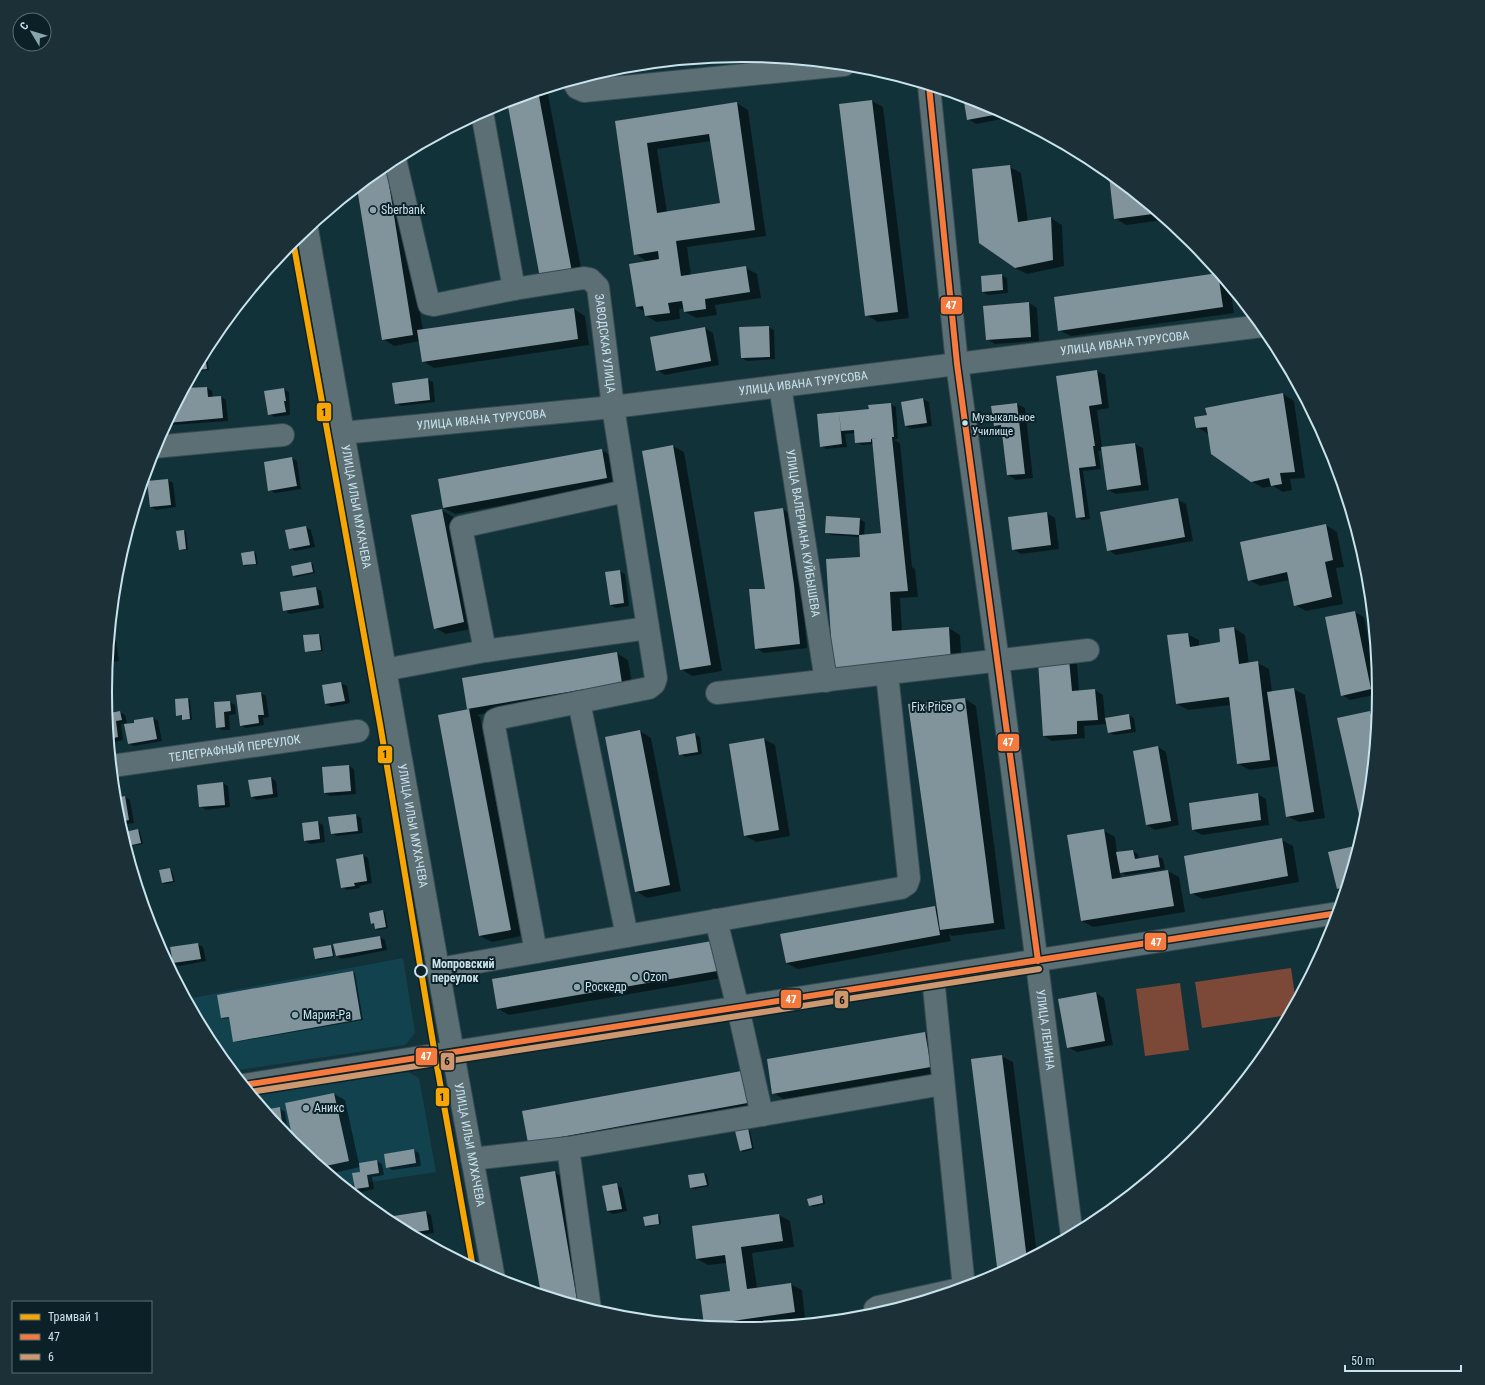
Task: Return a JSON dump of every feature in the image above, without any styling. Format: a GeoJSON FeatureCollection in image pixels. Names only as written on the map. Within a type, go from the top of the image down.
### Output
{"type":"FeatureCollection","features":[{"type":"Feature","properties":{"kind":"street"},"geometry":{"type":"LineString","coordinates":[[575,84],[577,88],[584,91],[752,64],[800,65]]}},
{"type":"Feature","properties":{"kind":"street","name":"УЛИЦА ЛЕНИНА"},"geometry":{"type":"LineString","coordinates":[[929,90],[957,364],[1038,961],[1071,1231]]}},
{"type":"Feature","properties":{"kind":"street"},"geometry":{"type":"LineString","coordinates":[[397,165],[429,304],[434,305],[514,289],[483,118]]}},
{"type":"Feature","properties":{"kind":"street","name":"УЛИЦА ИЛЬИ МУХАЧЕВА"},"geometry":{"type":"LineString","coordinates":[[308,236],[384,670],[493,1271]]}},
{"type":"Feature","properties":{"kind":"street","name":"ЗАВОДСКАЯ УЛИЦА"},"geometry":{"type":"LineString","coordinates":[[514,289],[584,278],[590,278],[598,287],[613,407],[656,678],[654,684],[649,688],[579,702]]}},
{"type":"Feature","properties":{"kind":"street","name":"УЛИЦА ИВАНА ТУРУСОВА"},"geometry":{"type":"LineString","coordinates":[[342,433],[613,407],[1256,327]]}},
{"type":"Feature","properties":{"kind":"street","name":"УЛИЦА ВАЛЕРИАНА КУЙБЫШЕВА"},"geometry":{"type":"LineString","coordinates":[[780,386],[826,681]]}},
{"type":"Feature","properties":{"kind":"street"},"geometry":{"type":"LineString","coordinates":[[162,446],[282,435]]}},
{"type":"Feature","properties":{"kind":"street"},"geometry":{"type":"LineString","coordinates":[[485,651],[461,527],[626,491]]}},
{"type":"Feature","properties":{"kind":"street"},"geometry":{"type":"LineString","coordinates":[[384,670],[485,651],[648,628]]}},
{"type":"Feature","properties":{"kind":"street"},"geometry":{"type":"LineString","coordinates":[[717,694],[1088,650]]}},
{"type":"Feature","properties":{"kind":"street"},"geometry":{"type":"LineString","coordinates":[[438,968],[901,888],[907,884],[909,878],[887,674]]}},
{"type":"Feature","properties":{"kind":"street"},"geometry":{"type":"LineString","coordinates":[[536,952],[494,726],[495,720],[579,702],[627,936]]}},
{"type":"Feature","properties":{"kind":"street","name":"ТЕЛЕГРАФНЫЙ ПЕРЕУЛОК"},"geometry":{"type":"LineString","coordinates":[[116,765],[358,731]]}},
{"type":"Feature","properties":{"kind":"street"},"geometry":{"type":"LineString","coordinates":[[249,1084],[1333,914]]}},
{"type":"Feature","properties":{"kind":"street"},"geometry":{"type":"LineString","coordinates":[[716,920],[738,1008],[762,1115]]}},
{"type":"Feature","properties":{"kind":"street"},"geometry":{"type":"LineString","coordinates":[[933,977],[963,1283]]}},
{"type":"Feature","properties":{"kind":"street"},"geometry":{"type":"LineString","coordinates":[[472,1159],[568,1148],[943,1084]]}},
{"type":"Feature","properties":{"kind":"street"},"geometry":{"type":"LineString","coordinates":[[568,1148],[589,1304]]}},
{"type":"Feature","properties":{"kind":"street"},"geometry":{"type":"LineString","coordinates":[[875,1309],[920,1298]]}},
{"type":"Feature","properties":{"kind":"shaded area"},"geometry":{"type":"Polygon","coordinates":[[[403,958],[415,1033],[405,1045],[238,1070],[218,1043],[191,998],[403,958]]]}},
{"type":"Feature","properties":{"kind":"shaded area"},"geometry":{"type":"Polygon","coordinates":[[[1291,968],[1295,996],[1284,1016],[1202,1028],[1195,982],[1291,968]]]}},
{"type":"Feature","properties":{"kind":"shaded area"},"geometry":{"type":"Polygon","coordinates":[[[1180,983],[1189,1050],[1145,1056],[1136,989],[1180,983]]]}},
{"type":"Feature","properties":{"kind":"shaded area"},"geometry":{"type":"Polygon","coordinates":[[[408,1072],[419,1078],[436,1172],[349,1185],[327,1167],[297,1138],[256,1093],[408,1072]]]}},
{"type":"Feature","properties":{"kind":"building"},"geometry":{"type":"Polygon","coordinates":[[[539,95],[572,272],[540,278],[508,107],[539,95]]]}},
{"type":"Feature","properties":{"kind":"building"},"geometry":{"type":"Polygon","coordinates":[[[872,100],[898,312],[865,316],[839,104],[872,100]]]}},
{"type":"Feature","properties":{"kind":"building"},"geometry":{"type":"Polygon","coordinates":[[[737,102],[755,230],[676,241],[681,276],[746,266],[750,292],[705,299],[706,309],[684,312],[682,301],[668,303],[670,313],[645,316],[643,306],[636,307],[629,264],[659,259],[658,251],[634,255],[615,121],[737,102]],[[709,134],[647,143],[657,213],[720,203],[709,134]]]}},
{"type":"Feature","properties":{"kind":"building"},"geometry":{"type":"Polygon","coordinates":[[[964,102],[994,115],[994,115],[967,120],[964,102]]]}},
{"type":"Feature","properties":{"kind":"building"},"geometry":{"type":"Polygon","coordinates":[[[1010,165],[1018,222],[1051,217],[1053,260],[1015,268],[979,243],[972,169],[1010,165]]]}},
{"type":"Feature","properties":{"kind":"building"},"geometry":{"type":"Polygon","coordinates":[[[387,172],[413,335],[382,340],[358,193],[387,172]]]}},
{"type":"Feature","properties":{"kind":"building"},"geometry":{"type":"Polygon","coordinates":[[[1109,180],[1153,214],[1153,214],[1114,219],[1109,180]]]}},
{"type":"Feature","properties":{"kind":"building"},"geometry":{"type":"Polygon","coordinates":[[[1002,274],[1003,290],[982,292],[981,276],[1002,274]]]}},
{"type":"Feature","properties":{"kind":"building"},"geometry":{"type":"Polygon","coordinates":[[[1214,274],[1219,279],[1223,307],[1058,331],[1054,297],[1214,274]]]}},
{"type":"Feature","properties":{"kind":"building"},"geometry":{"type":"Polygon","coordinates":[[[1029,302],[1031,337],[986,340],[983,306],[1029,302]]]}},
{"type":"Feature","properties":{"kind":"building"},"geometry":{"type":"Polygon","coordinates":[[[574,308],[578,339],[422,362],[417,330],[574,308]]]}},
{"type":"Feature","properties":{"kind":"building"},"geometry":{"type":"Polygon","coordinates":[[[769,326],[770,357],[741,358],[739,327],[769,326]]]}},
{"type":"Feature","properties":{"kind":"building"},"geometry":{"type":"Polygon","coordinates":[[[705,327],[711,361],[656,371],[650,337],[705,327]]]}},
{"type":"Feature","properties":{"kind":"building"},"geometry":{"type":"Polygon","coordinates":[[[206,361],[207,369],[201,370],[206,361]]]}},
{"type":"Feature","properties":{"kind":"building"},"geometry":{"type":"Polygon","coordinates":[[[1097,370],[1102,404],[1089,406],[1095,446],[1093,446],[1096,466],[1079,468],[1085,517],[1076,518],[1056,376],[1097,370]]]}},
{"type":"Feature","properties":{"kind":"building"},"geometry":{"type":"Polygon","coordinates":[[[428,378],[430,400],[395,404],[392,383],[428,378]]]}},
{"type":"Feature","properties":{"kind":"building"},"geometry":{"type":"Polygon","coordinates":[[[207,387],[208,397],[221,396],[223,418],[173,422],[190,388],[207,387]]]}},
{"type":"Feature","properties":{"kind":"building"},"geometry":{"type":"Polygon","coordinates":[[[284,388],[286,412],[268,415],[264,391],[284,388]]]}},
{"type":"Feature","properties":{"kind":"building"},"geometry":{"type":"Polygon","coordinates":[[[1283,393],[1295,472],[1280,473],[1282,484],[1271,486],[1269,478],[1251,482],[1211,454],[1207,427],[1196,428],[1194,417],[1207,415],[1205,408],[1283,393]]]}},
{"type":"Feature","properties":{"kind":"building"},"geometry":{"type":"Polygon","coordinates":[[[923,398],[927,423],[905,426],[901,402],[923,398]]]}},
{"type":"Feature","properties":{"kind":"building"},"geometry":{"type":"Polygon","coordinates":[[[891,403],[894,437],[892,437],[908,591],[890,592],[892,631],[949,627],[951,663],[833,670],[826,559],[860,557],[859,535],[881,533],[872,439],[879,438],[871,439],[871,442],[855,443],[854,430],[841,431],[839,412],[869,409],[868,405],[891,403]]]}},
{"type":"Feature","properties":{"kind":"building"},"geometry":{"type":"Polygon","coordinates":[[[1017,403],[1025,474],[1007,475],[1001,425],[994,426],[991,406],[1017,403]]]}},
{"type":"Feature","properties":{"kind":"building"},"geometry":{"type":"Polygon","coordinates":[[[839,412],[842,444],[820,447],[817,414],[839,412]]]}},
{"type":"Feature","properties":{"kind":"building"},"geometry":{"type":"Polygon","coordinates":[[[1135,443],[1141,485],[1107,490],[1101,447],[1135,443]]]}},
{"type":"Feature","properties":{"kind":"building"},"geometry":{"type":"Polygon","coordinates":[[[673,445],[711,665],[680,670],[642,451],[673,445]]]}},
{"type":"Feature","properties":{"kind":"building"},"geometry":{"type":"Polygon","coordinates":[[[602,449],[607,478],[443,508],[438,479],[602,449]]]}},
{"type":"Feature","properties":{"kind":"building"},"geometry":{"type":"Polygon","coordinates":[[[292,457],[297,486],[268,491],[264,462],[292,457]]]}},
{"type":"Feature","properties":{"kind":"building"},"geometry":{"type":"Polygon","coordinates":[[[168,479],[171,505],[150,507],[147,484],[149,481],[168,479]]]}},
{"type":"Feature","properties":{"kind":"building"},"geometry":{"type":"Polygon","coordinates":[[[1178,498],[1185,537],[1107,551],[1100,512],[1178,498]]]}},
{"type":"Feature","properties":{"kind":"building"},"geometry":{"type":"Polygon","coordinates":[[[783,508],[794,585],[800,644],[755,649],[749,589],[765,589],[754,512],[783,508]]]}},
{"type":"Feature","properties":{"kind":"building"},"geometry":{"type":"Polygon","coordinates":[[[442,509],[464,622],[434,629],[411,515],[442,509]]]}},
{"type":"Feature","properties":{"kind":"building"},"geometry":{"type":"Polygon","coordinates":[[[1047,512],[1051,545],[1012,550],[1008,517],[1047,512]]]}},
{"type":"Feature","properties":{"kind":"building"},"geometry":{"type":"Polygon","coordinates":[[[826,516],[860,518],[859,535],[825,533],[826,516]]]}},
{"type":"Feature","properties":{"kind":"building"},"geometry":{"type":"Polygon","coordinates":[[[1326,524],[1333,560],[1325,562],[1332,597],[1294,606],[1287,572],[1248,581],[1240,542],[1326,524]]]}},
{"type":"Feature","properties":{"kind":"building"},"geometry":{"type":"Polygon","coordinates":[[[306,526],[310,545],[289,549],[285,530],[306,526]]]}},
{"type":"Feature","properties":{"kind":"building"},"geometry":{"type":"Polygon","coordinates":[[[184,530],[186,549],[179,550],[176,531],[184,530]]]}},
{"type":"Feature","properties":{"kind":"building"},"geometry":{"type":"Polygon","coordinates":[[[254,551],[256,564],[243,565],[241,553],[254,551]]]}},
{"type":"Feature","properties":{"kind":"building"},"geometry":{"type":"Polygon","coordinates":[[[311,562],[313,572],[293,576],[291,566],[311,562]]]}},
{"type":"Feature","properties":{"kind":"building"},"geometry":{"type":"Polygon","coordinates":[[[620,570],[624,603],[610,605],[605,572],[620,570]]]}},
{"type":"Feature","properties":{"kind":"building"},"geometry":{"type":"Polygon","coordinates":[[[316,587],[319,605],[283,611],[280,592],[316,587]]]}},
{"type":"Feature","properties":{"kind":"building"},"geometry":{"type":"Polygon","coordinates":[[[1355,611],[1371,689],[1341,696],[1325,617],[1355,611]]]}},
{"type":"Feature","properties":{"kind":"building"},"geometry":{"type":"Polygon","coordinates":[[[1234,627],[1239,664],[1258,661],[1270,760],[1237,764],[1229,697],[1176,704],[1167,635],[1188,633],[1190,647],[1220,642],[1219,629],[1234,627]]]}},
{"type":"Feature","properties":{"kind":"building"},"geometry":{"type":"Polygon","coordinates":[[[319,634],[321,650],[305,652],[303,635],[319,634]]]}},
{"type":"Feature","properties":{"kind":"building"},"geometry":{"type":"Polygon","coordinates":[[[617,652],[622,683],[467,709],[462,678],[617,652]]]}},
{"type":"Feature","properties":{"kind":"building"},"geometry":{"type":"Polygon","coordinates":[[[1069,659],[1072,691],[1095,689],[1098,720],[1077,721],[1077,734],[1043,736],[1038,661],[1069,659]]]}},
{"type":"Feature","properties":{"kind":"building"},"geometry":{"type":"Polygon","coordinates":[[[341,682],[345,701],[325,704],[322,685],[341,682]]]}},
{"type":"Feature","properties":{"kind":"building"},"geometry":{"type":"Polygon","coordinates":[[[1294,688],[1314,812],[1286,817],[1267,692],[1294,688]]]}},
{"type":"Feature","properties":{"kind":"building"},"geometry":{"type":"Polygon","coordinates":[[[261,692],[264,715],[258,715],[259,723],[240,726],[236,695],[261,692]]]}},
{"type":"Feature","properties":{"kind":"building"},"geometry":{"type":"Polygon","coordinates":[[[188,698],[190,719],[182,720],[182,715],[176,716],[175,699],[188,698]]]}},
{"type":"Feature","properties":{"kind":"building"},"geometry":{"type":"Polygon","coordinates":[[[965,698],[994,923],[940,930],[908,704],[965,698]]]}},
{"type":"Feature","properties":{"kind":"building"},"geometry":{"type":"Polygon","coordinates":[[[230,701],[231,711],[224,712],[225,727],[216,728],[214,702],[230,701]]]}},
{"type":"Feature","properties":{"kind":"building"},"geometry":{"type":"Polygon","coordinates":[[[469,709],[511,930],[479,936],[438,715],[469,709]]]}},
{"type":"Feature","properties":{"kind":"building"},"geometry":{"type":"Polygon","coordinates":[[[120,711],[122,720],[116,721],[118,737],[113,738],[112,713],[120,711]]]}},
{"type":"Feature","properties":{"kind":"building"},"geometry":{"type":"Polygon","coordinates":[[[1370,711],[1372,721],[1368,775],[1360,820],[1337,718],[1370,711]]]}},
{"type":"Feature","properties":{"kind":"building"},"geometry":{"type":"Polygon","coordinates":[[[1129,714],[1131,729],[1108,733],[1105,718],[1129,714]]]}},
{"type":"Feature","properties":{"kind":"building"},"geometry":{"type":"Polygon","coordinates":[[[153,717],[157,739],[128,744],[124,724],[134,723],[134,720],[153,717]]]}},
{"type":"Feature","properties":{"kind":"building"},"geometry":{"type":"Polygon","coordinates":[[[640,730],[670,885],[635,892],[605,737],[640,730]]]}},
{"type":"Feature","properties":{"kind":"building"},"geometry":{"type":"Polygon","coordinates":[[[695,733],[698,752],[679,755],[676,737],[695,733]]]}},
{"type":"Feature","properties":{"kind":"building"},"geometry":{"type":"Polygon","coordinates":[[[764,738],[779,830],[744,836],[729,744],[764,738]]]}},
{"type":"Feature","properties":{"kind":"building"},"geometry":{"type":"Polygon","coordinates":[[[1158,746],[1171,821],[1146,825],[1133,751],[1158,746]]]}},
{"type":"Feature","properties":{"kind":"building"},"geometry":{"type":"Polygon","coordinates":[[[349,765],[351,791],[324,793],[322,767],[349,765]]]}},
{"type":"Feature","properties":{"kind":"building"},"geometry":{"type":"Polygon","coordinates":[[[271,777],[273,794],[251,797],[248,780],[271,777]]]}},
{"type":"Feature","properties":{"kind":"building"},"geometry":{"type":"Polygon","coordinates":[[[223,782],[225,805],[199,807],[197,785],[223,782]]]}},
{"type":"Feature","properties":{"kind":"building"},"geometry":{"type":"Polygon","coordinates":[[[1258,793],[1261,820],[1192,830],[1189,803],[1258,793]]]}},
{"type":"Feature","properties":{"kind":"building"},"geometry":{"type":"Polygon","coordinates":[[[125,796],[129,820],[125,821],[121,797],[125,796]]]}},
{"type":"Feature","properties":{"kind":"building"},"geometry":{"type":"Polygon","coordinates":[[[356,814],[358,831],[331,834],[328,817],[356,814]]]}},
{"type":"Feature","properties":{"kind":"building"},"geometry":{"type":"Polygon","coordinates":[[[318,821],[320,839],[304,841],[302,823],[318,821]]]}},
{"type":"Feature","properties":{"kind":"building"},"geometry":{"type":"Polygon","coordinates":[[[138,829],[141,843],[131,845],[127,831],[138,829]]]}},
{"type":"Feature","properties":{"kind":"building"},"geometry":{"type":"Polygon","coordinates":[[[1104,829],[1112,879],[1168,870],[1174,906],[1081,921],[1067,835],[1104,829]]]}},
{"type":"Feature","properties":{"kind":"building"},"geometry":{"type":"Polygon","coordinates":[[[1282,838],[1288,876],[1190,894],[1184,856],[1282,838]]]}},
{"type":"Feature","properties":{"kind":"building"},"geometry":{"type":"Polygon","coordinates":[[[1354,846],[1342,887],[1337,889],[1328,852],[1354,846]]]}},
{"type":"Feature","properties":{"kind":"building"},"geometry":{"type":"Polygon","coordinates":[[[1133,850],[1135,859],[1158,855],[1160,867],[1120,873],[1116,852],[1133,850]]]}},
{"type":"Feature","properties":{"kind":"building"},"geometry":{"type":"Polygon","coordinates":[[[363,854],[367,881],[354,883],[355,886],[341,888],[336,859],[363,854]]]}},
{"type":"Feature","properties":{"kind":"building"},"geometry":{"type":"Polygon","coordinates":[[[170,868],[173,881],[162,883],[159,870],[170,868]]]}},
{"type":"Feature","properties":{"kind":"building"},"geometry":{"type":"Polygon","coordinates":[[[935,906],[940,935],[786,963],[780,934],[935,906]]]}},
{"type":"Feature","properties":{"kind":"building"},"geometry":{"type":"Polygon","coordinates":[[[383,910],[386,927],[375,929],[374,923],[371,924],[369,913],[383,910]]]}},
{"type":"Feature","properties":{"kind":"building"},"geometry":{"type":"Polygon","coordinates":[[[380,936],[382,948],[336,956],[333,944],[380,936]]]}},
{"type":"Feature","properties":{"kind":"building"},"geometry":{"type":"Polygon","coordinates":[[[712,941],[717,971],[497,1009],[492,979],[712,941]]]}},
{"type":"Feature","properties":{"kind":"building"},"geometry":{"type":"Polygon","coordinates":[[[198,943],[201,959],[173,963],[170,947],[198,943]]]}},
{"type":"Feature","properties":{"kind":"building"},"geometry":{"type":"Polygon","coordinates":[[[331,945],[333,956],[315,959],[313,948],[331,945]]]}},
{"type":"Feature","properties":{"kind":"building"},"geometry":{"type":"Polygon","coordinates":[[[353,971],[361,1019],[233,1042],[229,1017],[221,1018],[217,995],[353,971]]]}},
{"type":"Feature","properties":{"kind":"building"},"geometry":{"type":"Polygon","coordinates":[[[1096,992],[1105,1041],[1067,1048],[1058,999],[1096,992]]]}},
{"type":"Feature","properties":{"kind":"building"},"geometry":{"type":"Polygon","coordinates":[[[925,1032],[931,1067],[772,1094],[767,1059],[925,1032]]]}},
{"type":"Feature","properties":{"kind":"building"},"geometry":{"type":"Polygon","coordinates":[[[1002,1055],[1026,1255],[997,1269],[971,1059],[1002,1055]]]}},
{"type":"Feature","properties":{"kind":"building"},"geometry":{"type":"Polygon","coordinates":[[[747,1070],[753,1102],[528,1143],[522,1111],[747,1070]]]}},
{"type":"Feature","properties":{"kind":"building"},"geometry":{"type":"Polygon","coordinates":[[[334,1093],[349,1161],[326,1166],[291,1132],[285,1103],[334,1093]]]}},
{"type":"Feature","properties":{"kind":"building"},"geometry":{"type":"Polygon","coordinates":[[[280,1107],[282,1122],[269,1109],[280,1107]]]}},
{"type":"Feature","properties":{"kind":"building"},"geometry":{"type":"Polygon","coordinates":[[[748,1128],[752,1148],[740,1151],[735,1131],[748,1128]]]}},
{"type":"Feature","properties":{"kind":"building"},"geometry":{"type":"Polygon","coordinates":[[[414,1149],[416,1163],[386,1168],[384,1154],[414,1149]]]}},
{"type":"Feature","properties":{"kind":"building"},"geometry":{"type":"Polygon","coordinates":[[[377,1160],[379,1173],[367,1175],[369,1187],[355,1189],[352,1173],[360,1172],[359,1163],[377,1160]]]}},
{"type":"Feature","properties":{"kind":"building"},"geometry":{"type":"Polygon","coordinates":[[[555,1171],[577,1301],[540,1290],[520,1177],[555,1171]]]}},
{"type":"Feature","properties":{"kind":"building"},"geometry":{"type":"Polygon","coordinates":[[[704,1173],[707,1185],[690,1188],[688,1175],[704,1173]]]}},
{"type":"Feature","properties":{"kind":"building"},"geometry":{"type":"Polygon","coordinates":[[[617,1183],[622,1209],[607,1211],[602,1186],[617,1183]]]}},
{"type":"Feature","properties":{"kind":"building"},"geometry":{"type":"Polygon","coordinates":[[[822,1195],[823,1203],[809,1206],[807,1199],[822,1195]]]}},
{"type":"Feature","properties":{"kind":"building"},"geometry":{"type":"Polygon","coordinates":[[[426,1211],[429,1230],[416,1232],[391,1216],[426,1211]]]}},
{"type":"Feature","properties":{"kind":"building"},"geometry":{"type":"Polygon","coordinates":[[[658,1214],[659,1224],[645,1226],[643,1217],[658,1214]]]}},
{"type":"Feature","properties":{"kind":"building"},"geometry":{"type":"Polygon","coordinates":[[[779,1214],[783,1241],[741,1247],[747,1289],[791,1283],[795,1312],[722,1322],[704,1322],[700,1295],[730,1291],[725,1255],[696,1259],[692,1226],[779,1214]]]}},
{"type":"Feature","properties":{"kind":"tram line","name":"1"},"geometry":{"type":"LineString","coordinates":[[295,250],[380,724],[435,1055],[472,1262]]}},
{"type":"Feature","properties":{"kind":"transit line","name":"47"},"geometry":{"type":"LineString","coordinates":[[929,90],[957,364],[1038,961]]}},
{"type":"Feature","properties":{"kind":"transit line","name":"47"},"geometry":{"type":"LineString","coordinates":[[249,1084],[1333,914]]}},
{"type":"Feature","properties":{"kind":"transit line","name":"6"},"geometry":{"type":"LineString","coordinates":[[254,1091],[1039,969]]}},
{"type":"Feature","properties":{"kind":"place","name":"Sberbank"},"geometry":{"type":"Point","coordinates":[373,210]}},
{"type":"Feature","properties":{"kind":"place","name":"Музыкальное Училище"},"geometry":{"type":"Point","coordinates":[965,423]}},
{"type":"Feature","properties":{"kind":"place","name":"Fix Price"},"geometry":{"type":"Point","coordinates":[960,707]}},
{"type":"Feature","properties":{"kind":"place","name":"Мопровский переулок"},"geometry":{"type":"Point","coordinates":[421,971]}},
{"type":"Feature","properties":{"kind":"place","name":"Ozon"},"geometry":{"type":"Point","coordinates":[635,977]}},
{"type":"Feature","properties":{"kind":"place","name":"Роскедр"},"geometry":{"type":"Point","coordinates":[577,987]}},
{"type":"Feature","properties":{"kind":"place","name":"Мария-Ра"},"geometry":{"type":"Point","coordinates":[295,1015]}},
{"type":"Feature","properties":{"kind":"place","name":"Аникс"},"geometry":{"type":"Point","coordinates":[306,1108]}}]}
